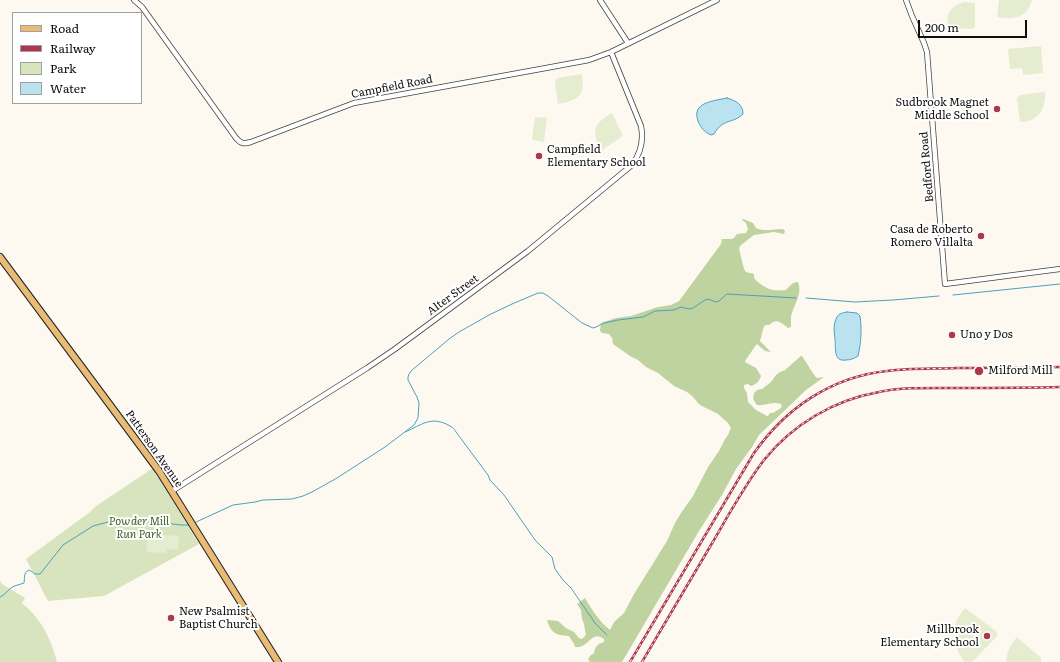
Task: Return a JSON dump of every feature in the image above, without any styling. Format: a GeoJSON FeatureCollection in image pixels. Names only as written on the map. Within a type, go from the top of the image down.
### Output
{"type":"FeatureCollection","features":[{"type":"Feature","properties":{"kind":"main road","name":"Patterson Avenue"},"geometry":{"type":"LineString","coordinates":[[0,257],[146,453],[172,491],[278,662]]}},
{"type":"Feature","properties":{"kind":"street","name":"Campfield Road"},"geometry":{"type":"LineString","coordinates":[[134,0],[142,7],[236,138],[244,144],[354,102],[580,62],[611,52],[717,0]]}},
{"type":"Feature","properties":{"kind":"street"},"geometry":{"type":"LineString","coordinates":[[600,0],[628,43]]}},
{"type":"Feature","properties":{"kind":"street","name":"Bedford Road"},"geometry":{"type":"LineString","coordinates":[[906,0],[927,52],[945,284],[1060,269]]}},
{"type":"Feature","properties":{"kind":"street","name":"Alter Street"},"geometry":{"type":"LineString","coordinates":[[172,491],[395,349],[528,251],[632,165],[641,148],[641,126],[611,52]]}},
{"type":"Feature","properties":{"kind":"green space"},"geometry":{"type":"Polygon","coordinates":[[[999,0],[1032,0],[1027,11],[1014,18],[1009,18],[997,17],[999,0]]]}},
{"type":"Feature","properties":{"kind":"green space"},"geometry":{"type":"Polygon","coordinates":[[[964,2],[975,3],[975,27],[972,29],[948,28],[948,14],[952,8],[964,2]]]}},
{"type":"Feature","properties":{"kind":"green space"},"geometry":{"type":"Polygon","coordinates":[[[1041,46],[1043,73],[1023,75],[1022,68],[1010,69],[1008,49],[1041,46]]]}},
{"type":"Feature","properties":{"kind":"green space"},"geometry":{"type":"Polygon","coordinates":[[[582,74],[583,81],[579,96],[571,101],[558,104],[555,82],[557,78],[582,74]]]}},
{"type":"Feature","properties":{"kind":"green space"},"geometry":{"type":"Polygon","coordinates":[[[1045,92],[1044,104],[1040,113],[1032,120],[1020,122],[1017,98],[1020,95],[1045,92]]]}},
{"type":"Feature","properties":{"kind":"green space"},"geometry":{"type":"Polygon","coordinates":[[[612,113],[622,134],[620,138],[602,150],[596,138],[596,128],[601,120],[612,113]]]}},
{"type":"Feature","properties":{"kind":"green space"},"geometry":{"type":"Polygon","coordinates":[[[535,117],[547,118],[544,142],[532,140],[535,117]]]}},
{"type":"Feature","properties":{"kind":"green space"},"geometry":{"type":"Polygon","coordinates":[[[743,219],[753,223],[756,228],[759,229],[783,229],[785,231],[784,234],[774,232],[754,235],[741,245],[739,248],[746,272],[754,274],[754,278],[757,281],[764,287],[772,290],[786,290],[791,284],[796,282],[798,282],[799,286],[799,295],[791,317],[791,327],[788,328],[776,321],[769,325],[765,325],[760,341],[771,352],[765,351],[757,344],[745,361],[756,368],[761,376],[755,385],[744,385],[748,402],[756,410],[767,416],[781,408],[781,404],[778,403],[757,405],[753,399],[754,393],[771,382],[776,375],[785,370],[801,356],[817,378],[824,377],[806,390],[759,435],[736,469],[622,662],[590,662],[588,659],[594,653],[597,646],[604,642],[604,639],[596,636],[584,645],[575,647],[569,636],[560,635],[552,631],[547,620],[558,621],[582,639],[586,635],[581,610],[577,604],[585,598],[602,623],[610,630],[614,622],[624,613],[731,428],[728,423],[718,414],[700,405],[687,392],[674,386],[658,373],[646,367],[613,344],[612,338],[609,334],[602,333],[600,331],[601,323],[616,318],[631,316],[658,307],[671,305],[679,301],[721,244],[722,239],[732,239],[737,234],[746,233],[748,229],[746,223],[742,220],[743,219]]]}},
{"type":"Feature","properties":{"kind":"green space","name":"Powder Mill Run Park"},"geometry":{"type":"Polygon","coordinates":[[[153,468],[199,544],[104,596],[48,601],[26,559],[96,506],[153,468]]]}},
{"type":"Feature","properties":{"kind":"green space"},"geometry":{"type":"Polygon","coordinates":[[[148,534],[179,536],[178,550],[167,549],[166,553],[146,552],[148,534]]]}},
{"type":"Feature","properties":{"kind":"green space"},"geometry":{"type":"Polygon","coordinates":[[[0,581],[2,584],[25,598],[22,603],[35,615],[44,628],[57,662],[0,662],[0,581]]]}},
{"type":"Feature","properties":{"kind":"green space"},"geometry":{"type":"Polygon","coordinates":[[[965,608],[997,632],[997,636],[972,662],[965,662],[962,658],[954,638],[956,622],[965,608]]]}},
{"type":"Feature","properties":{"kind":"green space"},"geometry":{"type":"Polygon","coordinates":[[[1017,637],[1041,658],[1041,662],[1006,662],[1009,649],[1017,637]]]}},
{"type":"Feature","properties":{"kind":"water"},"geometry":{"type":"Polygon","coordinates":[[[727,98],[740,105],[743,114],[736,119],[724,123],[714,134],[711,135],[702,128],[699,123],[697,115],[698,110],[705,104],[727,98]]]}},
{"type":"Feature","properties":{"kind":"water"},"geometry":{"type":"Polygon","coordinates":[[[841,313],[857,313],[860,316],[860,341],[858,356],[848,360],[842,360],[837,357],[836,354],[834,325],[841,313]]]}},
{"type":"Feature","properties":{"kind":"waterway"},"geometry":{"type":"LineString","coordinates":[[953,295],[1060,284]]}},
{"type":"Feature","properties":{"kind":"waterway"},"geometry":{"type":"LineString","coordinates":[[194,523],[233,505],[263,500],[292,499],[303,496],[337,478],[385,447],[414,425],[418,418],[419,403],[408,380],[411,371],[459,332],[489,315],[538,293],[543,293],[548,296],[582,323],[593,328],[604,323],[643,317],[655,311],[674,310],[681,307],[689,309],[693,308],[708,299],[716,302],[719,301],[727,294],[796,298]]}},
{"type":"Feature","properties":{"kind":"waterway"},"geometry":{"type":"LineString","coordinates":[[806,298],[855,302],[939,296]]}},
{"type":"Feature","properties":{"kind":"waterway"},"geometry":{"type":"LineString","coordinates":[[405,432],[432,421],[443,423],[454,429],[488,475],[490,480],[504,495],[535,540],[552,557],[555,569],[563,580],[571,588],[595,623],[607,635]]}},
{"type":"Feature","properties":{"kind":"waterway"},"geometry":{"type":"LineString","coordinates":[[0,597],[13,587],[24,583],[25,574],[27,571],[29,570],[35,574],[40,574],[63,545],[93,526],[112,521],[140,523],[152,521],[189,525]]}},
{"type":"Feature","properties":{"kind":"railway"},"geometry":{"type":"LineString","coordinates":[[630,662],[754,453],[780,422],[812,397],[847,380],[867,374],[887,371],[904,369],[1060,367]]}},
{"type":"Feature","properties":{"kind":"railway"},"geometry":{"type":"LineString","coordinates":[[642,662],[736,501],[750,480],[775,447],[801,425],[830,408],[846,401],[888,390],[916,388],[1060,387]]}},
{"type":"Feature","properties":{"kind":"place","name":"Sudbrook Magnet Middle School"},"geometry":{"type":"Point","coordinates":[997,109]}},
{"type":"Feature","properties":{"kind":"place","name":"Campfield Elementary School"},"geometry":{"type":"Point","coordinates":[539,156]}},
{"type":"Feature","properties":{"kind":"place","name":"Casa de Roberto Romero Villalta"},"geometry":{"type":"Point","coordinates":[981,236]}},
{"type":"Feature","properties":{"kind":"place","name":"Uno y Dos"},"geometry":{"type":"Point","coordinates":[952,335]}},
{"type":"Feature","properties":{"kind":"place","name":"Milford Mill"},"geometry":{"type":"Point","coordinates":[979,371]}},
{"type":"Feature","properties":{"kind":"place","name":"New Psalmist Baptist Church"},"geometry":{"type":"Point","coordinates":[171,618]}},
{"type":"Feature","properties":{"kind":"place","name":"Millbrook Elementary School"},"geometry":{"type":"Point","coordinates":[987,636]}}]}
